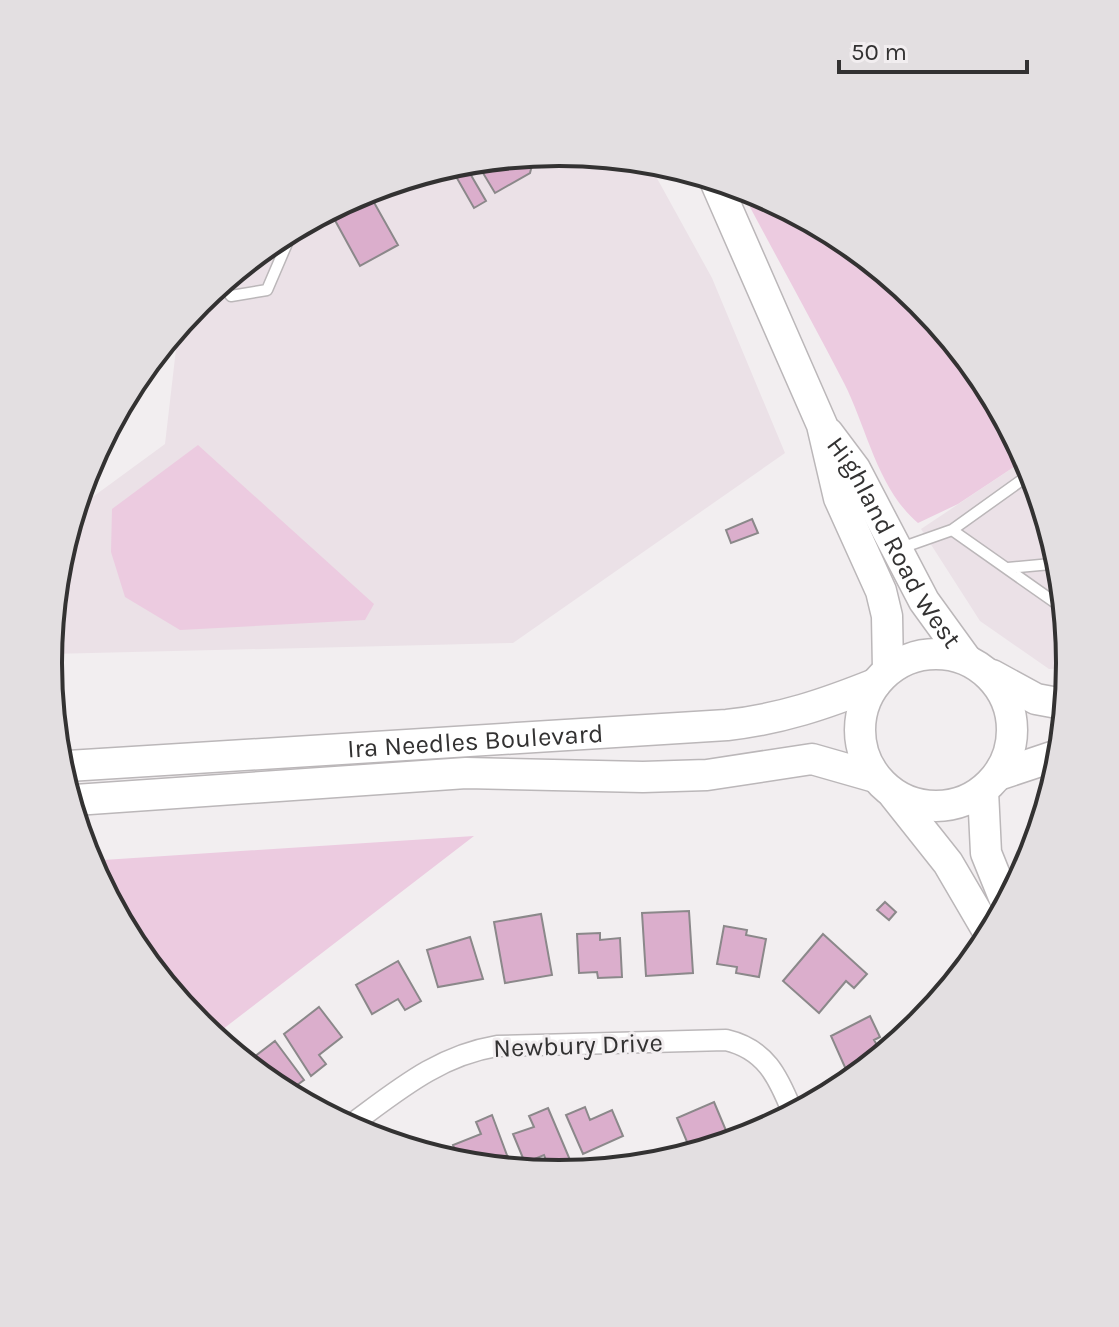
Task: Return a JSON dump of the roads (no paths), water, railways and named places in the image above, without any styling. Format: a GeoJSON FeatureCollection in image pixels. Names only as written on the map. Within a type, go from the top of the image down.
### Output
{"type":"FeatureCollection","features":[{"type":"Feature","properties":{"kind":"main road","name":"Highland Road West"},"geometry":{"type":"LineString","coordinates":[[720,192],[822,425],[839,498],[881,591],[887,616],[881,677]]}},
{"type":"Feature","properties":{"kind":"main road","name":"Highland Road West"},"geometry":{"type":"LineString","coordinates":[[822,425],[855,469],[924,601],[976,666]]}},
{"type":"Feature","properties":{"kind":"main road"},"geometry":{"type":"LineString","coordinates":[[983,923],[948,863],[885,786],[861,747],[861,713],[881,677],[912,657],[939,653],[976,666],[1036,699],[1055,703]]}},
{"type":"Feature","properties":{"kind":"main road"},"geometry":{"type":"LineString","coordinates":[[976,666],[1004,695],[1012,722],[1010,750],[991,783],[986,853],[1002,892]]}},
{"type":"Feature","properties":{"kind":"main road","name":"Ira Needles Boulevard"},"geometry":{"type":"LineString","coordinates":[[73,766],[727,725],[809,711],[881,677]]}},
{"type":"Feature","properties":{"kind":"main road","name":"Ira Needles Boulevard"},"geometry":{"type":"LineString","coordinates":[[81,800],[466,773],[643,777],[707,775],[812,759],[885,786]]}},
{"type":"Feature","properties":{"kind":"main road"},"geometry":{"type":"LineString","coordinates":[[885,786],[916,805],[940,807],[963,803],[991,783],[1047,759]]}},
{"type":"Feature","properties":{"kind":"street","name":"Newbury Drive"},"geometry":{"type":"LineString","coordinates":[[359,1119],[421,1072],[471,1050],[497,1046],[726,1040],[748,1045],[768,1061],[789,1105]]}},
{"type":"Feature","properties":{"kind":"lane"},"geometry":{"type":"LineString","coordinates":[[228,292],[231,296],[267,290],[285,249]]}},
{"type":"Feature","properties":{"kind":"lane"},"geometry":{"type":"LineString","coordinates":[[895,550],[952,530],[1022,480]]}},
{"type":"Feature","properties":{"kind":"lane"},"geometry":{"type":"LineString","coordinates":[[952,530],[1053,601]]}},
{"type":"Feature","properties":{"kind":"lane"},"geometry":{"type":"LineString","coordinates":[[1008,568],[1047,564]]}}]}
